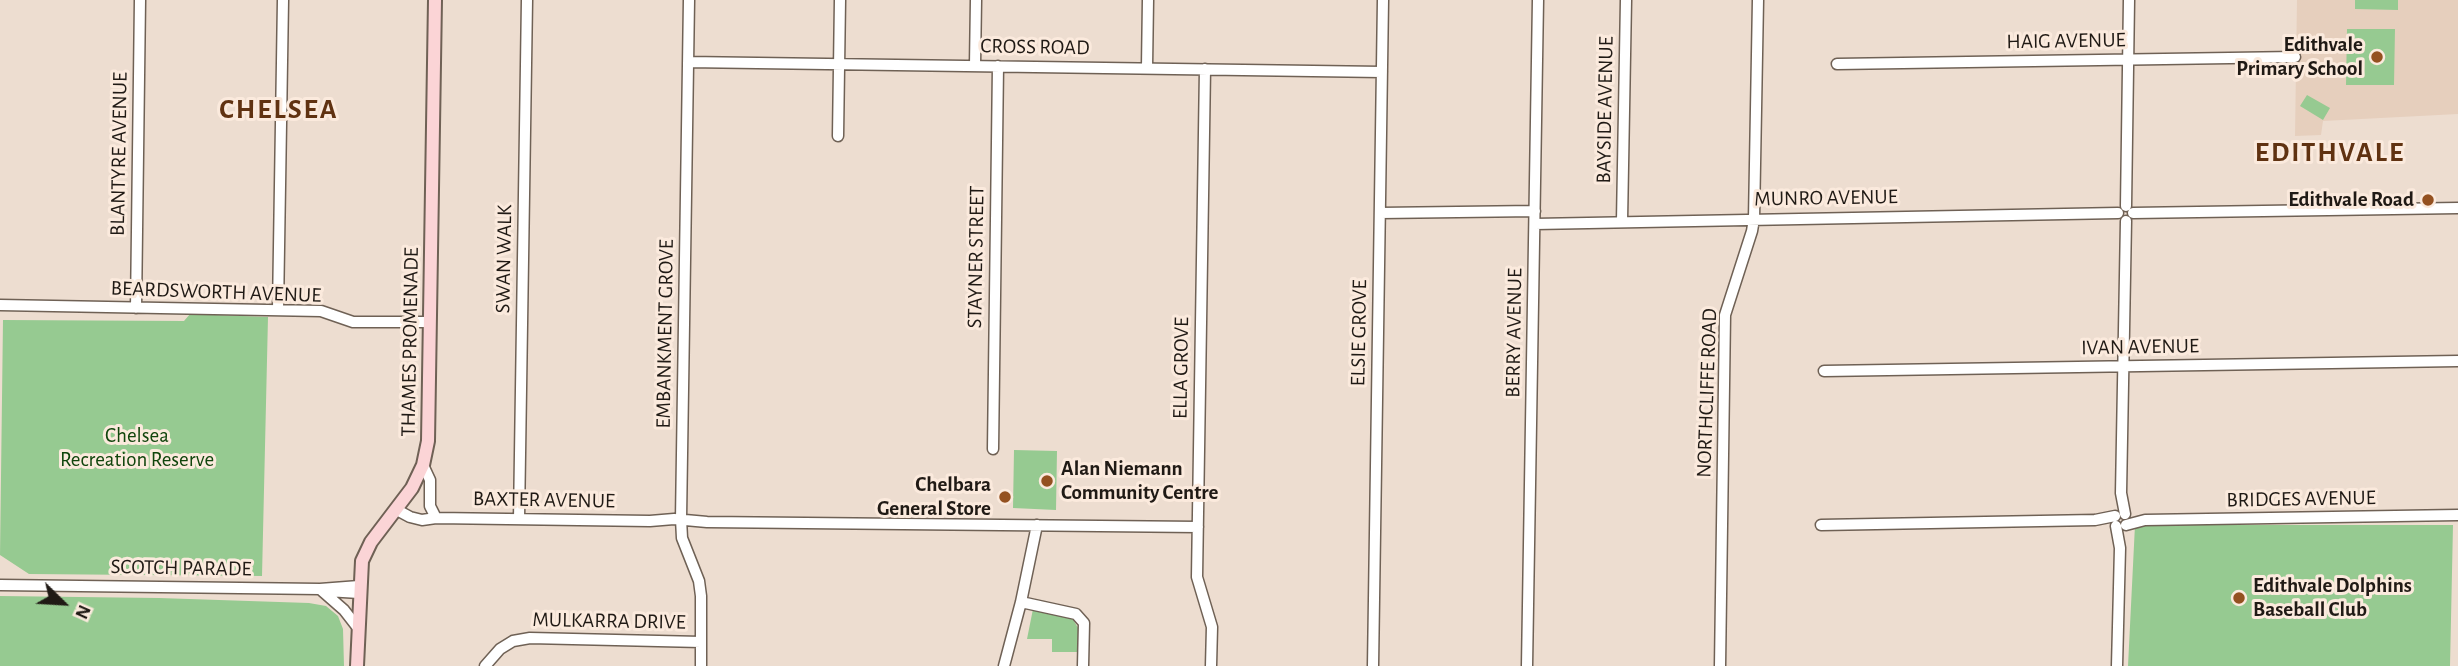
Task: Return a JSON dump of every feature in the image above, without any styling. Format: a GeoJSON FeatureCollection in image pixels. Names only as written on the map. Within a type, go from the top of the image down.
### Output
{"type":"FeatureCollection","features":[{"type":"Feature","properties":{"kind":"main road","name":"THAMES PROMENADE"},"geometry":{"type":"LineString","coordinates":[[357,666],[360,566],[366,549],[412,488],[422,465],[429,432],[435,0]]}},
{"type":"Feature","properties":{"kind":"street","name":"BLANTYRE AVENUE"},"geometry":{"type":"LineString","coordinates":[[136,308],[140,0]]}},
{"type":"Feature","properties":{"kind":"street"},"geometry":{"type":"LineString","coordinates":[[278,310],[283,0]]}},
{"type":"Feature","properties":{"kind":"street","name":"SWAN WALK"},"geometry":{"type":"LineString","coordinates":[[519,519],[527,0]]}},
{"type":"Feature","properties":{"kind":"street","name":"EMBANKMENT GROVE"},"geometry":{"type":"LineString","coordinates":[[689,0],[681,522],[682,538],[702,596],[701,666]]}},
{"type":"Feature","properties":{"kind":"street"},"geometry":{"type":"LineString","coordinates":[[838,136],[840,0]]}},
{"type":"Feature","properties":{"kind":"street"},"geometry":{"type":"LineString","coordinates":[[975,65],[976,0]]}},
{"type":"Feature","properties":{"kind":"street"},"geometry":{"type":"LineString","coordinates":[[1147,67],[1148,0]]}},
{"type":"Feature","properties":{"kind":"street","name":"ELSIE GROVE"},"geometry":{"type":"LineString","coordinates":[[1373,666],[1383,0]]}},
{"type":"Feature","properties":{"kind":"street","name":"BERRY AVENUE"},"geometry":{"type":"LineString","coordinates":[[1527,666],[1538,0]]}},
{"type":"Feature","properties":{"kind":"street","name":"BAYSIDE AVENUE"},"geometry":{"type":"LineString","coordinates":[[1622,221],[1626,0]]}},
{"type":"Feature","properties":{"kind":"street","name":"NORTHCLIFFE ROAD"},"geometry":{"type":"LineString","coordinates":[[1720,666],[1725,315],[1754,219],[1758,0]]}},
{"type":"Feature","properties":{"kind":"street"},"geometry":{"type":"LineString","coordinates":[[2118,666],[2129,0]]}},
{"type":"Feature","properties":{"kind":"street","name":"HAIG AVENUE"},"geometry":{"type":"LineString","coordinates":[[1837,64],[2295,57]]}},
{"type":"Feature","properties":{"kind":"street","name":"CROSS ROAD"},"geometry":{"type":"LineString","coordinates":[[688,62],[1381,72]]}},
{"type":"Feature","properties":{"kind":"street","name":"STAYNER STREET"},"geometry":{"type":"LineString","coordinates":[[993,449],[998,66]]}},
{"type":"Feature","properties":{"kind":"street","name":"ELLA GROVE"},"geometry":{"type":"LineString","coordinates":[[1205,69],[1197,577],[1212,627],[1211,666]]}},
{"type":"Feature","properties":{"kind":"street","name":"MUNRO AVENUE"},"geometry":{"type":"LineString","coordinates":[[1535,224],[2458,208]]}},
{"type":"Feature","properties":{"kind":"street"},"geometry":{"type":"LineString","coordinates":[[1380,214],[1535,211]]}},
{"type":"Feature","properties":{"kind":"street","name":"BEARDSWORTH AVENUE"},"geometry":{"type":"LineString","coordinates":[[0,305],[321,311],[353,322],[430,322]]}},
{"type":"Feature","properties":{"kind":"street","name":"IVAN AVENUE"},"geometry":{"type":"LineString","coordinates":[[1824,371],[2458,361]]}},
{"type":"Feature","properties":{"kind":"street"},"geometry":{"type":"LineString","coordinates":[[422,465],[430,478],[430,506],[436,518]]}},
{"type":"Feature","properties":{"kind":"street","name":"BAXTER AVENUE"},"geometry":{"type":"LineString","coordinates":[[399,507],[416,519],[1198,527]]}},
{"type":"Feature","properties":{"kind":"street","name":"BRIDGES AVENUE"},"geometry":{"type":"LineString","coordinates":[[1821,525],[2458,515]]}},
{"type":"Feature","properties":{"kind":"street"},"geometry":{"type":"LineString","coordinates":[[1004,666],[1029,564],[1032,525]]}},
{"type":"Feature","properties":{"kind":"street","name":"SCOTCH PARADE"},"geometry":{"type":"LineString","coordinates":[[0,585],[320,589],[340,593],[359,590]]}},
{"type":"Feature","properties":{"kind":"street"},"geometry":{"type":"LineString","coordinates":[[320,589],[344,610],[358,628]]}},
{"type":"Feature","properties":{"kind":"street"},"geometry":{"type":"LineString","coordinates":[[1021,602],[1076,614],[1084,623],[1083,666]]}},
{"type":"Feature","properties":{"kind":"street","name":"MULKARRA DRIVE"},"geometry":{"type":"LineString","coordinates":[[485,666],[500,649],[513,641],[530,638],[701,642]]}},
{"type":"Feature","properties":{"kind":"shaded area","name":"Edithvale Primary School"},"geometry":{"type":"Polygon","coordinates":[[[2297,0],[2458,0],[2458,114],[2323,121],[2321,135],[2295,136],[2297,0]]]}},
{"type":"Feature","properties":{"kind":"green space"},"geometry":{"type":"Polygon","coordinates":[[[2355,0],[2398,0],[2398,10],[2355,9],[2355,0]]]}},
{"type":"Feature","properties":{"kind":"green space"},"geometry":{"type":"Polygon","coordinates":[[[2347,29],[2395,29],[2394,85],[2346,85],[2347,29]]]}},
{"type":"Feature","properties":{"kind":"green space"},"geometry":{"type":"Polygon","coordinates":[[[2307,95],[2330,108],[2323,120],[2300,106],[2307,95]]]}},
{"type":"Feature","properties":{"kind":"green space","name":"Chelsea Recreation Reserve"},"geometry":{"type":"Polygon","coordinates":[[[190,314],[268,317],[262,576],[29,574],[0,555],[3,320],[184,321],[190,314]]]}},
{"type":"Feature","properties":{"kind":"green space"},"geometry":{"type":"Polygon","coordinates":[[[1014,450],[1057,451],[1056,510],[1013,508],[1014,450]]]}},
{"type":"Feature","properties":{"kind":"green space"},"geometry":{"type":"Polygon","coordinates":[[[2135,525],[2453,525],[2450,666],[2128,666],[2135,525]]]}},
{"type":"Feature","properties":{"kind":"green space"},"geometry":{"type":"Polygon","coordinates":[[[0,596],[159,598],[309,603],[326,606],[338,616],[343,629],[344,666],[0,666],[0,596]]]}},
{"type":"Feature","properties":{"kind":"green space"},"geometry":{"type":"Polygon","coordinates":[[[1033,609],[1072,618],[1080,631],[1079,652],[1052,652],[1052,639],[1027,639],[1033,609]]]}},
{"type":"Feature","properties":{"kind":"place","name":"Edithvale Primary School"},"geometry":{"type":"Point","coordinates":[2377,57]}},
{"type":"Feature","properties":{"kind":"place","name":"Edithvale Road"},"geometry":{"type":"Point","coordinates":[2428,200]}},
{"type":"Feature","properties":{"kind":"place","name":"Alan Niemann Community Centre"},"geometry":{"type":"Point","coordinates":[1047,481]}},
{"type":"Feature","properties":{"kind":"place","name":"Chelbara General Store"},"geometry":{"type":"Point","coordinates":[1005,497]}},
{"type":"Feature","properties":{"kind":"place","name":"Edithvale Dolphins Baseball Club"},"geometry":{"type":"Point","coordinates":[2239,598]}},
{"type":"Feature","properties":{"kind":"district","name":"CHELSEA"},"geometry":{"type":"Point","coordinates":[279,110]}},
{"type":"Feature","properties":{"kind":"district","name":"EDITHVALE"},"geometry":{"type":"Point","coordinates":[2330,153]}}]}
